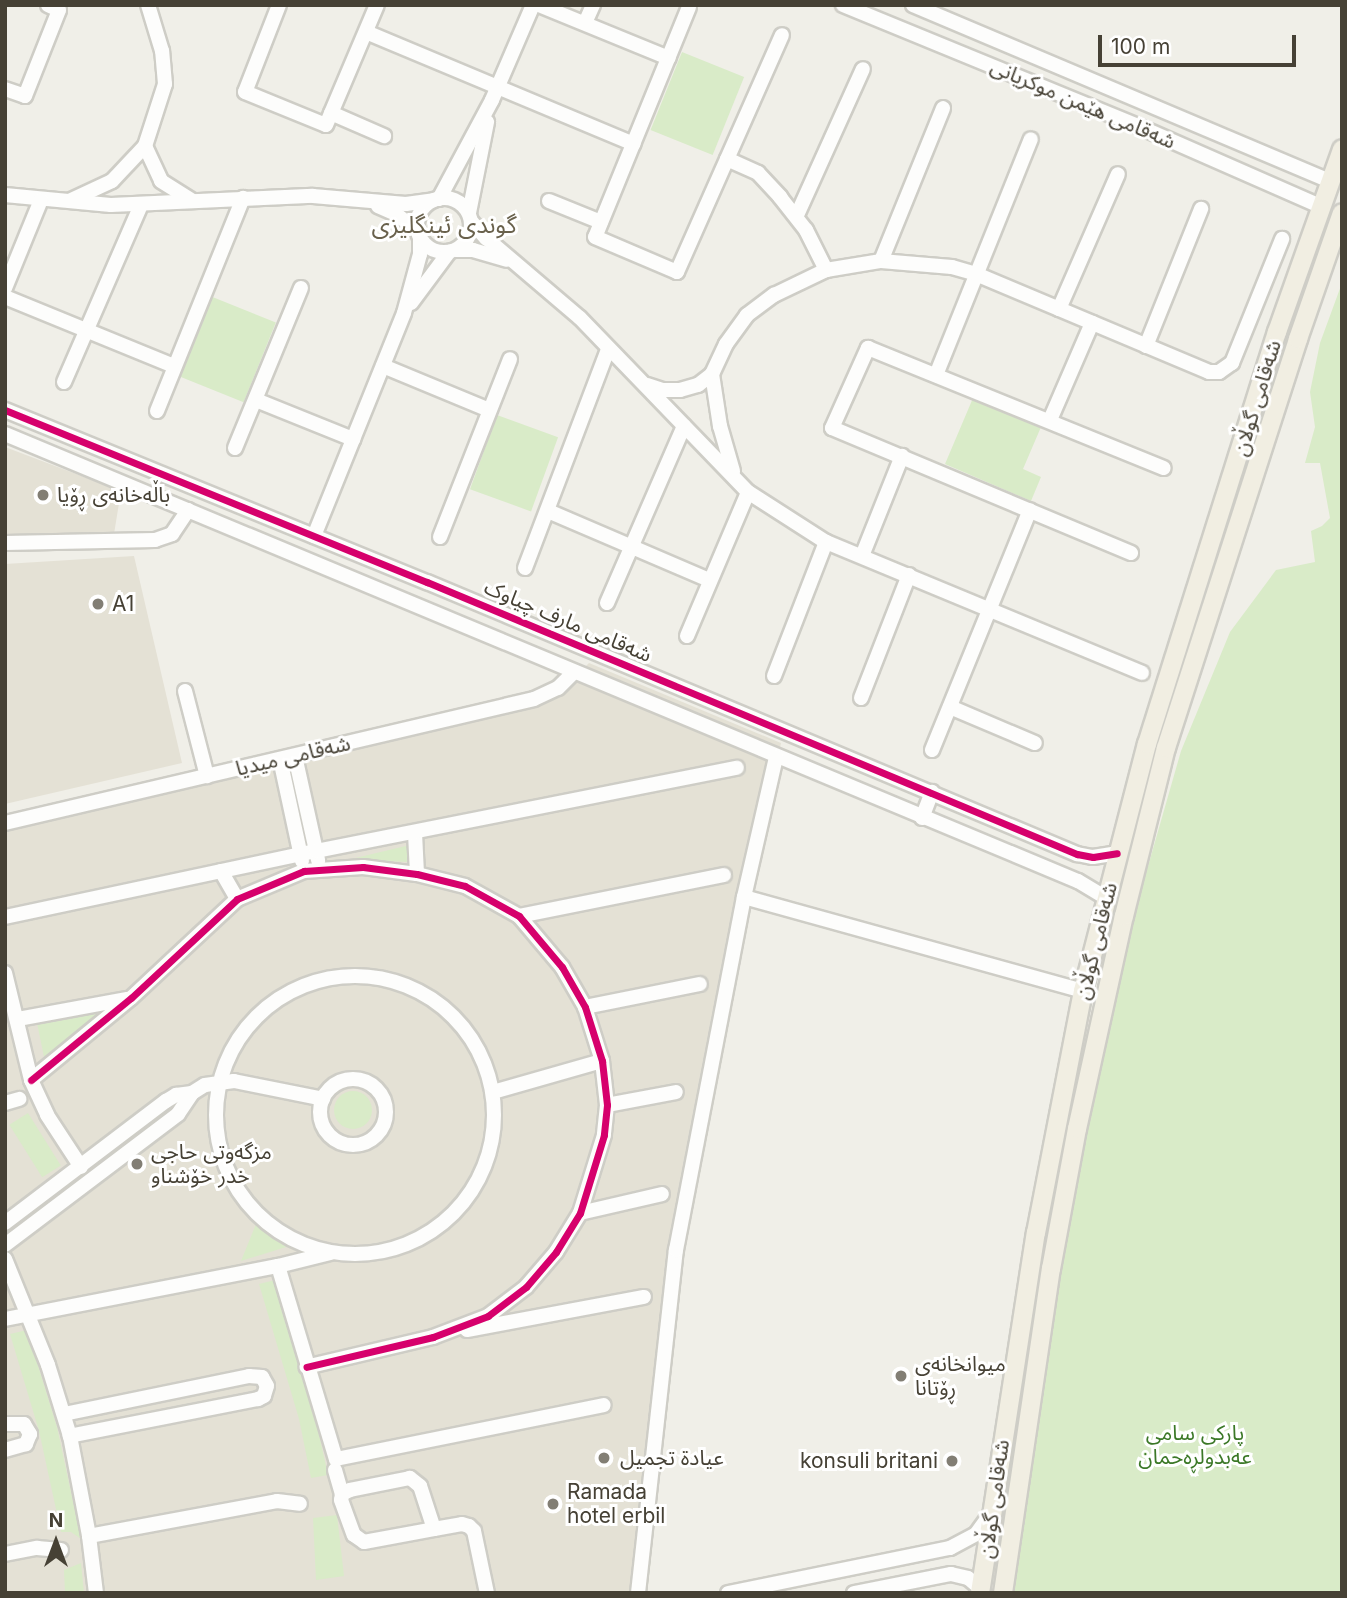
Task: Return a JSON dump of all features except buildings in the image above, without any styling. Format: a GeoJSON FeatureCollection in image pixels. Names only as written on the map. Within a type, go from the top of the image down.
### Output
{"type":"FeatureCollection","features":[{"type":"Feature","properties":{"kind":"main road","name":"شەقامی گوڵان"},"geometry":{"type":"LineString","coordinates":[[981,1591],[1035,1233],[1083,990],[1117,853],[1147,744],[1277,332],[1342,149]]}},
{"type":"Feature","properties":{"kind":"main road","name":"شەقامی گوڵان"},"geometry":{"type":"LineString","coordinates":[[1003,1593],[1051,1269],[1077,1129],[1124,916],[1166,748],[1298,339],[1342,213]]}},
{"type":"Feature","properties":{"kind":"street"},"geometry":{"type":"LineString","coordinates":[[5,89],[25,96],[59,10],[48,5]]}},
{"type":"Feature","properties":{"kind":"street"},"geometry":{"type":"LineString","coordinates":[[66,202],[112,181],[145,146],[165,84],[162,51],[148,5]]}},
{"type":"Feature","properties":{"kind":"street"},"geometry":{"type":"LineString","coordinates":[[279,5],[246,92],[326,125],[377,5]]}},
{"type":"Feature","properties":{"kind":"street"},"geometry":{"type":"LineString","coordinates":[[314,536],[404,313],[420,254],[420,213],[436,200],[495,93],[533,5]]}},
{"type":"Feature","properties":{"kind":"street"},"geometry":{"type":"LineString","coordinates":[[539,5],[669,58]]}},
{"type":"Feature","properties":{"kind":"street"},"geometry":{"type":"LineString","coordinates":[[585,23],[593,5]]}},
{"type":"Feature","properties":{"kind":"street","name":"شەقامی هێمن موکریانی"},"geometry":{"type":"LineString","coordinates":[[843,5],[1113,116],[1322,206]]}},
{"type":"Feature","properties":{"kind":"street","name":"شەقامی هێمن موکریانی"},"geometry":{"type":"LineString","coordinates":[[913,5],[1331,182]]}},
{"type":"Feature","properties":{"kind":"street"},"geometry":{"type":"LineString","coordinates":[[689,7],[595,237],[677,272],[782,35]]}},
{"type":"Feature","properties":{"kind":"street"},"geometry":{"type":"LineString","coordinates":[[366,32],[495,93],[634,144]]}},
{"type":"Feature","properties":{"kind":"street"},"geometry":{"type":"LineString","coordinates":[[797,215],[863,69]]}},
{"type":"Feature","properties":{"kind":"street"},"geometry":{"type":"LineString","coordinates":[[404,313],[452,251],[470,235],[470,217],[495,93]]}},
{"type":"Feature","properties":{"kind":"street"},"geometry":{"type":"LineString","coordinates":[[1113,116],[1124,93]]}},
{"type":"Feature","properties":{"kind":"street"},"geometry":{"type":"LineString","coordinates":[[881,261],[943,108]]}},
{"type":"Feature","properties":{"kind":"street"},"geometry":{"type":"LineString","coordinates":[[331,113],[384,136]]}},
{"type":"Feature","properties":{"kind":"street"},"geometry":{"type":"LineString","coordinates":[[936,374],[1031,139]]}},
{"type":"Feature","properties":{"kind":"street"},"geometry":{"type":"LineString","coordinates":[[145,146],[161,181],[181,197],[194,201]]}},
{"type":"Feature","properties":{"kind":"street"},"geometry":{"type":"LineString","coordinates":[[727,159],[758,173],[797,215],[826,270]]}},
{"type":"Feature","properties":{"kind":"street"},"geometry":{"type":"LineString","coordinates":[[1059,309],[1118,174]]}},
{"type":"Feature","properties":{"kind":"street"},"geometry":{"type":"LineString","coordinates":[[5,195],[66,202],[141,205],[313,196],[406,204],[436,200],[457,201],[486,238],[580,318],[748,492],[827,542],[1142,673]]}},
{"type":"Feature","properties":{"kind":"street"},"geometry":{"type":"LineString","coordinates":[[157,411],[243,198]]}},
{"type":"Feature","properties":{"kind":"street"},"geometry":{"type":"LineString","coordinates":[[360,199],[396,214],[419,234],[429,248],[473,250],[515,263]]}},
{"type":"Feature","properties":{"kind":"street"},"geometry":{"type":"LineString","coordinates":[[5,288],[41,200]]}},
{"type":"Feature","properties":{"kind":"street"},"geometry":{"type":"LineString","coordinates":[[549,201],[601,222]]}},
{"type":"Feature","properties":{"kind":"street"},"geometry":{"type":"LineString","coordinates":[[64,382],[141,205]]}},
{"type":"Feature","properties":{"kind":"street"},"geometry":{"type":"LineString","coordinates":[[1146,346],[1201,209]]}},
{"type":"Feature","properties":{"kind":"street"},"geometry":{"type":"LineString","coordinates":[[645,384],[662,390],[680,390],[698,385],[712,374],[726,344],[747,314],[774,295],[826,270],[881,261],[952,267],[976,274],[1209,372],[1219,372],[1229,367],[1282,239]]}},
{"type":"Feature","properties":{"kind":"street"},"geometry":{"type":"LineString","coordinates":[[235,448],[301,288]]}},
{"type":"Feature","properties":{"kind":"street"},"geometry":{"type":"LineString","coordinates":[[5,296],[174,366]]}},
{"type":"Feature","properties":{"kind":"street"},"geometry":{"type":"LineString","coordinates":[[1051,420],[1092,323]]}},
{"type":"Feature","properties":{"kind":"street"},"geometry":{"type":"LineString","coordinates":[[525,568],[608,348]]}},
{"type":"Feature","properties":{"kind":"street"},"geometry":{"type":"LineString","coordinates":[[1131,553],[832,428],[868,348],[1164,468]]}},
{"type":"Feature","properties":{"kind":"street"},"geometry":{"type":"LineString","coordinates":[[440,537],[510,359]]}},
{"type":"Feature","properties":{"kind":"street"},"geometry":{"type":"LineString","coordinates":[[383,366],[489,410]]}},
{"type":"Feature","properties":{"kind":"street"},"geometry":{"type":"LineString","coordinates":[[712,374],[720,426],[734,476]]}},
{"type":"Feature","properties":{"kind":"street"},"geometry":{"type":"LineString","coordinates":[[256,400],[354,439]]}},
{"type":"Feature","properties":{"kind":"street","name":"شەقامی مارف چیاوک"},"geometry":{"type":"LineString","coordinates":[[5,410],[427,582],[1077,854],[1093,857],[1117,853]]}},
{"type":"Feature","properties":{"kind":"street"},"geometry":{"type":"LineString","coordinates":[[607,603],[684,426]]}},
{"type":"Feature","properties":{"kind":"street"},"geometry":{"type":"LineString","coordinates":[[5,433],[416,607],[1078,881],[1106,898]]}},
{"type":"Feature","properties":{"kind":"street"},"geometry":{"type":"LineString","coordinates":[[862,556],[902,456]]}},
{"type":"Feature","properties":{"kind":"street"},"geometry":{"type":"LineString","coordinates":[[687,636],[748,492]]}},
{"type":"Feature","properties":{"kind":"street"},"geometry":{"type":"LineString","coordinates":[[5,543],[155,540],[172,534],[188,510]]}},
{"type":"Feature","properties":{"kind":"street"},"geometry":{"type":"LineString","coordinates":[[932,750],[1030,510]]}},
{"type":"Feature","properties":{"kind":"street"},"geometry":{"type":"LineString","coordinates":[[548,511],[709,580]]}},
{"type":"Feature","properties":{"kind":"street"},"geometry":{"type":"LineString","coordinates":[[774,676],[827,542]]}},
{"type":"Feature","properties":{"kind":"street"},"geometry":{"type":"LineString","coordinates":[[861,698],[909,575]]}},
{"type":"Feature","properties":{"kind":"street"},"geometry":{"type":"LineString","coordinates":[[416,607],[427,582]]}},
{"type":"Feature","properties":{"kind":"street","name":"شەقامی میدیا"},"geometry":{"type":"LineString","coordinates":[[5,823],[534,699],[558,688],[574,672]]}},
{"type":"Feature","properties":{"kind":"street"},"geometry":{"type":"LineString","coordinates":[[184,691],[207,776]]}},
{"type":"Feature","properties":{"kind":"street"},"geometry":{"type":"LineString","coordinates":[[950,707],[1035,743]]}},
{"type":"Feature","properties":{"kind":"street"},"geometry":{"type":"LineString","coordinates":[[288,757],[320,868]]}},
{"type":"Feature","properties":{"kind":"street"},"geometry":{"type":"LineString","coordinates":[[288,757],[304,871]]}},
{"type":"Feature","properties":{"kind":"street"},"geometry":{"type":"LineString","coordinates":[[638,1593],[676,1250],[744,897],[776,757]]}},
{"type":"Feature","properties":{"kind":"street"},"geometry":{"type":"LineString","coordinates":[[5,917],[316,850],[415,834],[737,768]]}},
{"type":"Feature","properties":{"kind":"street"},"geometry":{"type":"LineString","coordinates":[[922,818],[932,792]]}},
{"type":"Feature","properties":{"kind":"street"},"geometry":{"type":"LineString","coordinates":[[415,834],[417,874]]}},
{"type":"Feature","properties":{"kind":"street"},"geometry":{"type":"LineString","coordinates":[[31,1080],[131,998],[237,898],[304,871],[362,867],[417,874],[465,886],[519,916],[562,967],[585,1007],[602,1061],[607,1105],[594,1175],[580,1213],[556,1252],[526,1287],[488,1315],[433,1337]]}},
{"type":"Feature","properties":{"kind":"street"},"geometry":{"type":"LineString","coordinates":[[221,871],[237,898]]}},
{"type":"Feature","properties":{"kind":"street"},"geometry":{"type":"LineString","coordinates":[[519,916],[724,875]]}},
{"type":"Feature","properties":{"kind":"street"},"geometry":{"type":"LineString","coordinates":[[744,897],[1083,990]]}},
{"type":"Feature","properties":{"kind":"street"},"geometry":{"type":"LineString","coordinates":[[5,973],[31,1080],[47,1115],[81,1167]]}},
{"type":"Feature","properties":{"kind":"street"},"geometry":{"type":"LineString","coordinates":[[361,976],[402,984],[439,1004],[474,1043],[487,1071],[492,1092],[494,1126],[486,1161],[471,1192],[448,1218],[419,1238],[395,1248],[369,1253],[334,1252],[298,1242],[265,1221],[239,1192],[226,1166],[217,1138],[219,1080],[236,1042],[263,1010],[299,987],[319,980],[361,976]]}},
{"type":"Feature","properties":{"kind":"street"},"geometry":{"type":"LineString","coordinates":[[585,1007],[700,984]]}},
{"type":"Feature","properties":{"kind":"street"},"geometry":{"type":"LineString","coordinates":[[18,1019],[131,998]]}},
{"type":"Feature","properties":{"kind":"street"},"geometry":{"type":"LineString","coordinates":[[492,1092],[602,1061]]}},
{"type":"Feature","properties":{"kind":"street"},"geometry":{"type":"LineString","coordinates":[[359,1079],[369,1083],[378,1089],[387,1109],[382,1130],[365,1143],[354,1146],[333,1139],[321,1121],[323,1099],[337,1083],[359,1079]]}},
{"type":"Feature","properties":{"kind":"street"},"geometry":{"type":"LineString","coordinates":[[5,1223],[176,1095],[192,1093],[219,1080],[323,1099]]}},
{"type":"Feature","properties":{"kind":"street"},"geometry":{"type":"LineString","coordinates":[[607,1105],[676,1092]]}},
{"type":"Feature","properties":{"kind":"street"},"geometry":{"type":"LineString","coordinates":[[5,1245],[68,1200],[178,1114],[192,1093]]}},
{"type":"Feature","properties":{"kind":"street"},"geometry":{"type":"LineString","coordinates":[[580,1213],[662,1194]]}},
{"type":"Feature","properties":{"kind":"street"},"geometry":{"type":"LineString","coordinates":[[5,1320],[278,1266],[334,1252]]}},
{"type":"Feature","properties":{"kind":"street"},"geometry":{"type":"LineString","coordinates":[[5,1259],[29,1314],[70,1436],[89,1536],[96,1593]]}},
{"type":"Feature","properties":{"kind":"street"},"geometry":{"type":"LineString","coordinates":[[278,1266],[306,1367],[336,1459],[604,1405]]}},
{"type":"Feature","properties":{"kind":"street"},"geometry":{"type":"LineString","coordinates":[[306,1367],[433,1337],[644,1297]]}},
{"type":"Feature","properties":{"kind":"street"},"geometry":{"type":"LineString","coordinates":[[64,1414],[242,1377],[262,1377],[267,1386],[264,1396],[258,1399],[70,1436]]}},
{"type":"Feature","properties":{"kind":"street"},"geometry":{"type":"LineString","coordinates":[[5,1424],[24,1424],[30,1437],[26,1444],[5,1450]]}},
{"type":"Feature","properties":{"kind":"street"},"geometry":{"type":"LineString","coordinates":[[335,1470],[342,1494],[341,1500],[357,1539],[364,1542],[462,1524],[474,1531],[487,1593]]}},
{"type":"Feature","properties":{"kind":"street"},"geometry":{"type":"LineString","coordinates":[[342,1494],[410,1478],[420,1486],[435,1529]]}},
{"type":"Feature","properties":{"kind":"street"},"geometry":{"type":"LineString","coordinates":[[89,1536],[277,1501],[300,1504]]}},
{"type":"Feature","properties":{"kind":"street"},"geometry":{"type":"LineString","coordinates":[[727,1593],[929,1553],[968,1540],[981,1529],[992,1510]]}},
{"type":"Feature","properties":{"kind":"street"},"geometry":{"type":"LineString","coordinates":[[5,1554],[37,1548],[61,1550]]}},
{"type":"Feature","properties":{"kind":"street"},"geometry":{"type":"LineString","coordinates":[[929,1553],[938,1563],[934,1577]]}},
{"type":"Feature","properties":{"kind":"street"},"geometry":{"type":"LineString","coordinates":[[854,1593],[934,1577],[960,1575],[981,1591]]}},
{"type":"Feature","properties":{"kind":"shaded area"},"geometry":{"type":"Polygon","coordinates":[[[5,447],[121,491],[114,534],[5,540],[5,447]]]}},
{"type":"Feature","properties":{"kind":"shaded area"},"geometry":{"type":"Polygon","coordinates":[[[134,556],[182,763],[5,804],[5,564],[134,556]]]}},
{"type":"Feature","properties":{"kind":"shaded area"},"geometry":{"type":"Polygon","coordinates":[[[589,663],[781,743],[666,1297],[634,1593],[5,1593],[5,825],[569,683],[589,663]]]}},
{"type":"Feature","properties":{"kind":"green space"},"geometry":{"type":"Polygon","coordinates":[[[682,52],[744,77],[713,155],[651,130],[682,52]]]}},
{"type":"Feature","properties":{"kind":"green space","name":"پارکی سامی عەبدولڕەحمان"},"geometry":{"type":"Polygon","coordinates":[[[1342,283],[1342,1593],[1004,1593],[1036,1367],[1128,936],[1181,751],[1230,632],[1276,570],[1315,562],[1311,531],[1330,518],[1320,463],[1305,463],[1315,427],[1310,392],[1320,343],[1342,283]]]}},
{"type":"Feature","properties":{"kind":"green space"},"geometry":{"type":"Polygon","coordinates":[[[210,296],[276,323],[244,402],[178,376],[210,296]]]}},
{"type":"Feature","properties":{"kind":"green space"},"geometry":{"type":"Polygon","coordinates":[[[973,398],[1041,427],[1023,469],[1041,477],[1031,501],[945,464],[973,398]]]}},
{"type":"Feature","properties":{"kind":"green space"},"geometry":{"type":"Polygon","coordinates":[[[497,415],[558,437],[531,511],[470,489],[497,415]]]}},
{"type":"Feature","properties":{"kind":"green space"},"geometry":{"type":"Polygon","coordinates":[[[410,845],[410,862],[347,860],[410,845]]]}},
{"type":"Feature","properties":{"kind":"green space"},"geometry":{"type":"Polygon","coordinates":[[[101,1012],[44,1057],[37,1023],[101,1012]]]}},
{"type":"Feature","properties":{"kind":"green space"},"geometry":{"type":"Polygon","coordinates":[[[353,1091],[367,1096],[372,1110],[367,1124],[353,1129],[339,1124],[334,1110],[339,1096],[353,1091]]]}},
{"type":"Feature","properties":{"kind":"green space"},"geometry":{"type":"Polygon","coordinates":[[[28,1113],[61,1166],[42,1177],[9,1125],[28,1113]]]}},
{"type":"Feature","properties":{"kind":"green space"},"geometry":{"type":"Polygon","coordinates":[[[258,1219],[299,1243],[241,1261],[258,1219]]]}},
{"type":"Feature","properties":{"kind":"green space"},"geometry":{"type":"Polygon","coordinates":[[[275,1280],[302,1358],[328,1475],[311,1478],[299,1419],[259,1284],[275,1280]]]}},
{"type":"Feature","properties":{"kind":"green space"},"geometry":{"type":"Polygon","coordinates":[[[27,1330],[57,1427],[81,1539],[71,1532],[61,1532],[39,1431],[10,1334],[27,1330]]]}},
{"type":"Feature","properties":{"kind":"green space"},"geometry":{"type":"Polygon","coordinates":[[[337,1515],[344,1576],[316,1580],[313,1518],[337,1515]]]}},
{"type":"Feature","properties":{"kind":"green space"},"geometry":{"type":"Polygon","coordinates":[[[81,1563],[84,1593],[65,1593],[64,1570],[81,1563]]]}},
{"type":"Feature","properties":{"kind":"cycle path"},"geometry":{"type":"LineString","coordinates":[[5,410],[427,582],[1077,854],[1093,857],[1117,853]]}},
{"type":"Feature","properties":{"kind":"cycle path"},"geometry":{"type":"LineString","coordinates":[[31,1080],[131,998],[237,899],[304,871],[363,867],[417,874],[465,886],[519,916],[562,967],[585,1007],[602,1061],[607,1105],[604,1135],[580,1213],[556,1252],[526,1287],[488,1316],[433,1337],[306,1367]]}},
{"type":"Feature","properties":{"kind":"place","name":"باڵەخانەی ڕۆیا"},"geometry":{"type":"Point","coordinates":[43,495]}},
{"type":"Feature","properties":{"kind":"place","name":"A1"},"geometry":{"type":"Point","coordinates":[98,604]}},
{"type":"Feature","properties":{"kind":"place","name":"مزگه‌وتی حاجی خدر خۆشناو"},"geometry":{"type":"Point","coordinates":[137,1164]}},
{"type":"Feature","properties":{"kind":"place","name":"میوانخانەی ڕۆتانا"},"geometry":{"type":"Point","coordinates":[901,1376]}},
{"type":"Feature","properties":{"kind":"place","name":"عيادة تجميل"},"geometry":{"type":"Point","coordinates":[604,1458]}},
{"type":"Feature","properties":{"kind":"place","name":"konsuli britani"},"geometry":{"type":"Point","coordinates":[952,1461]}},
{"type":"Feature","properties":{"kind":"place","name":"Ramada hotel erbil"},"geometry":{"type":"Point","coordinates":[553,1504]}},
{"type":"Feature","properties":{"kind":"district","name":"گوندی ئینگلیزی"},"geometry":{"type":"Point","coordinates":[444,225]}}]}
